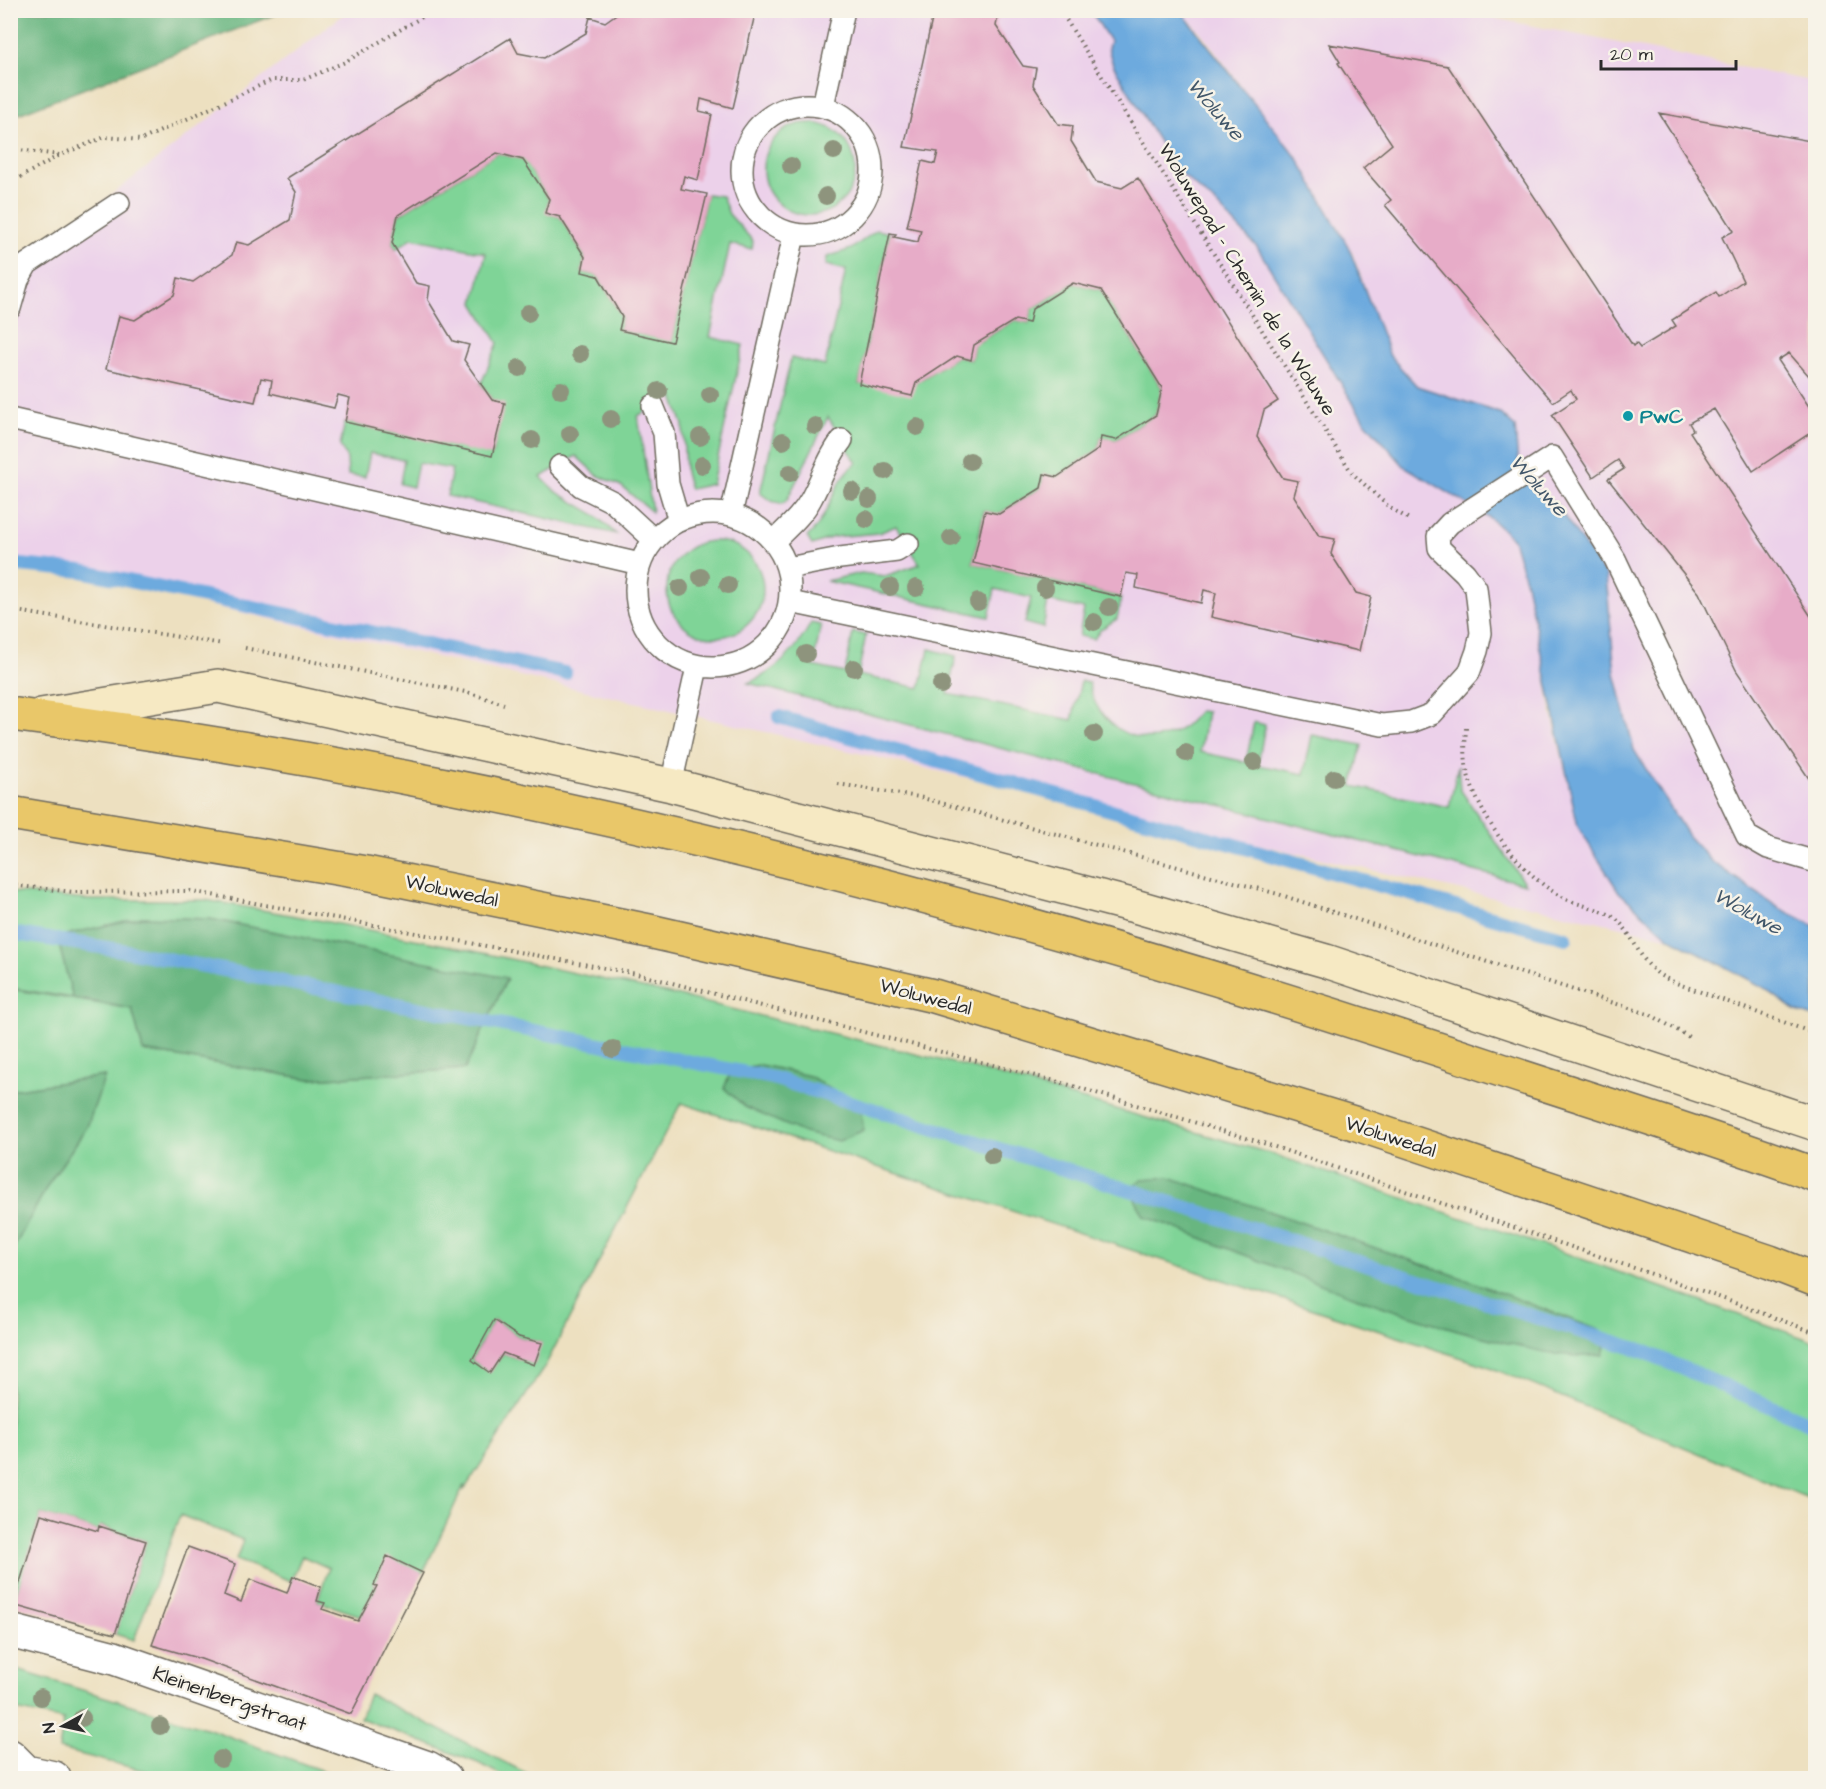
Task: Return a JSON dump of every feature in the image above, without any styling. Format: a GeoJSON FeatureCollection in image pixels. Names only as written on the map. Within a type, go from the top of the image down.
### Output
{"type":"FeatureCollection","features":[{"type":"Feature","properties":{"kind":"highway"},"geometry":{"type":"LineString","coordinates":[[21,716],[283,756],[512,800],[737,850],[963,905],[1178,966],[1399,1035],[1815,1175]]}},
{"type":"Feature","properties":{"kind":"highway","name":"Woluwedal"},"geometry":{"type":"LineString","coordinates":[[10,813],[366,873],[649,931],[934,996],[1357,1124],[1770,1262],[1815,1281]]}},
{"type":"Feature","properties":{"kind":"main road"},"geometry":{"type":"LineString","coordinates":[[21,716],[218,686],[671,785],[1131,905],[1326,961],[1815,1124]]}},
{"type":"Feature","properties":{"kind":"street","name":"Kleinenbergstraat"},"geometry":{"type":"LineString","coordinates":[[10,1631],[114,1658],[220,1693],[428,1768],[445,1779]]}},
{"type":"Feature","properties":{"kind":"lane"},"geometry":{"type":"LineString","coordinates":[[823,106],[844,10]]}},
{"type":"Feature","properties":{"kind":"lane"},"geometry":{"type":"LineString","coordinates":[[802,104],[823,106],[844,115],[860,131],[870,151],[873,173],[868,195],[856,214],[838,229],[817,235],[794,235],[775,227],[758,214],[747,197],[742,176],[743,155],[750,136],[764,120],[782,109],[802,104]]}},
{"type":"Feature","properties":{"kind":"lane"},"geometry":{"type":"LineString","coordinates":[[10,308],[18,280],[27,264],[119,203]]}},
{"type":"Feature","properties":{"kind":"lane"},"geometry":{"type":"LineString","coordinates":[[731,515],[794,235]]}},
{"type":"Feature","properties":{"kind":"lane"},"geometry":{"type":"LineString","coordinates":[[653,406],[664,433],[668,484],[679,521]]}},
{"type":"Feature","properties":{"kind":"lane"},"geometry":{"type":"LineString","coordinates":[[10,419],[640,564]]}},
{"type":"Feature","properties":{"kind":"lane"},"geometry":{"type":"LineString","coordinates":[[773,542],[799,516],[811,500],[835,449],[842,440]]}},
{"type":"Feature","properties":{"kind":"lane"},"geometry":{"type":"LineString","coordinates":[[790,602],[1382,725],[1411,722],[1432,714],[1469,674],[1481,633],[1476,588],[1465,573],[1439,548],[1438,536],[1450,523],[1552,457],[1615,559],[1747,836],[1768,848],[1815,862]]}},
{"type":"Feature","properties":{"kind":"lane"},"geometry":{"type":"LineString","coordinates":[[560,466],[581,486],[613,502],[654,540]]}},
{"type":"Feature","properties":{"kind":"lane"},"geometry":{"type":"LineString","coordinates":[[714,513],[731,515],[747,521],[773,542],[788,568],[790,602],[782,626],[767,647],[747,661],[722,668],[697,667],[672,657],[652,639],[639,616],[635,590],[640,564],[654,540],[665,529],[679,521],[714,513]]}},
{"type":"Feature","properties":{"kind":"lane"},"geometry":{"type":"LineString","coordinates":[[788,568],[840,558],[897,551],[908,544]]}},
{"type":"Feature","properties":{"kind":"lane"},"geometry":{"type":"LineString","coordinates":[[671,785],[697,667]]}},
{"type":"Feature","properties":{"kind":"path"},"geometry":{"type":"LineString","coordinates":[[10,183],[60,155],[105,137],[141,140],[272,80],[303,80],[345,62],[434,10]]}},
{"type":"Feature","properties":{"kind":"path","name":"Woluwepad - Chemin de la Woluwe"},"geometry":{"type":"LineString","coordinates":[[1060,10],[1352,473],[1390,508],[1438,536]]}},
{"type":"Feature","properties":{"kind":"path"},"geometry":{"type":"LineString","coordinates":[[10,149],[60,155]]}},
{"type":"Feature","properties":{"kind":"path"},"geometry":{"type":"LineString","coordinates":[[10,610],[224,644]]}},
{"type":"Feature","properties":{"kind":"path"},"geometry":{"type":"LineString","coordinates":[[1469,674],[1464,752],[1470,778],[1484,814],[1530,873],[1564,899],[1613,916],[1629,931],[1656,972],[1676,983],[1815,1034]]}},
{"type":"Feature","properties":{"kind":"path"},"geometry":{"type":"LineString","coordinates":[[10,885],[74,892],[190,891],[637,974],[695,988],[1063,1083],[1240,1137],[1694,1288],[1815,1333]]}},
{"type":"Feature","properties":{"kind":"shaded area"},"geometry":{"type":"Polygon","coordinates":[[[348,11],[1091,11],[1110,41],[1108,48],[1113,65],[1174,167],[1217,205],[1259,248],[1363,419],[1404,466],[1490,518],[1513,539],[1528,585],[1552,715],[1578,827],[1619,892],[1670,938],[11,560],[11,273],[348,11]]]}},
{"type":"Feature","properties":{"kind":"shaded area"},"geometry":{"type":"Polygon","coordinates":[[[1181,11],[1458,11],[1815,82],[1815,926],[1779,908],[1711,861],[1688,836],[1633,750],[1615,673],[1555,503],[1534,491],[1518,464],[1515,427],[1500,413],[1417,386],[1390,356],[1352,252],[1303,167],[1202,34],[1181,11]]]}},
{"type":"Feature","properties":{"kind":"green space"},"geometry":{"type":"Polygon","coordinates":[[[11,11],[284,11],[11,117],[11,11]]]}},
{"type":"Feature","properties":{"kind":"green space"},"geometry":{"type":"Polygon","coordinates":[[[800,123],[818,123],[835,130],[848,143],[855,160],[855,178],[848,195],[835,208],[818,215],[800,215],[783,208],[770,195],[763,178],[763,160],[770,143],[783,130],[800,123]]]}},
{"type":"Feature","properties":{"kind":"green space"},"geometry":{"type":"Polygon","coordinates":[[[497,153],[524,160],[549,199],[546,213],[560,217],[585,257],[582,272],[598,276],[622,317],[619,330],[672,341],[707,194],[722,196],[729,214],[753,241],[752,249],[730,244],[710,337],[743,345],[712,484],[690,489],[685,473],[683,425],[672,394],[638,416],[652,512],[621,486],[597,475],[576,456],[541,477],[555,491],[594,514],[616,534],[447,496],[452,469],[418,463],[413,487],[400,484],[404,460],[370,453],[365,477],[348,475],[347,459],[340,446],[345,422],[492,455],[504,404],[492,400],[481,384],[498,343],[474,303],[486,253],[412,238],[396,249],[392,243],[398,215],[497,153]]]}},
{"type":"Feature","properties":{"kind":"green space"},"geometry":{"type":"Polygon","coordinates":[[[877,230],[890,233],[859,384],[916,383],[957,356],[971,360],[974,345],[1015,320],[1029,323],[1032,309],[1073,283],[1101,290],[1162,388],[1156,415],[1116,440],[1101,437],[1099,449],[1057,477],[1044,474],[1041,488],[999,514],[984,511],[973,563],[1121,597],[1117,619],[1101,629],[1094,639],[1079,636],[1084,609],[1048,601],[1043,628],[1025,623],[1031,598],[995,589],[989,617],[826,581],[861,573],[885,576],[920,564],[896,526],[879,533],[833,537],[812,545],[807,537],[815,529],[842,479],[857,463],[828,417],[787,500],[782,504],[771,501],[760,493],[791,358],[825,366],[846,270],[826,265],[827,257],[851,249],[877,230]]]}},
{"type":"Feature","properties":{"kind":"green space"},"geometry":{"type":"Polygon","coordinates":[[[715,541],[733,545],[749,555],[759,571],[763,589],[759,607],[749,623],[733,633],[715,637],[697,633],[681,623],[671,607],[667,589],[671,571],[681,555],[697,545],[715,541]]]}},
{"type":"Feature","properties":{"kind":"green space"},"geometry":{"type":"Polygon","coordinates":[[[811,623],[821,625],[813,666],[845,673],[853,632],[866,635],[858,675],[920,688],[929,649],[956,656],[948,694],[1072,720],[1081,681],[1089,683],[1099,709],[1108,720],[1118,729],[1130,735],[1157,738],[1171,734],[1183,727],[1199,711],[1207,712],[1200,752],[1246,762],[1254,722],[1265,725],[1258,765],[1304,774],[1312,735],[1362,745],[1352,786],[1449,807],[1458,766],[1460,789],[1525,884],[748,683],[785,659],[811,623]]]}},
{"type":"Feature","properties":{"kind":"green space"},"geometry":{"type":"Polygon","coordinates":[[[11,892],[87,900],[205,900],[460,948],[679,996],[969,1067],[1269,1153],[1551,1248],[1815,1342],[1815,1501],[1487,1366],[681,1103],[545,1366],[464,1490],[464,1485],[423,1573],[374,1584],[377,1586],[361,1616],[317,1601],[329,1568],[302,1556],[291,1581],[236,1560],[243,1540],[180,1515],[134,1640],[115,1634],[146,1541],[100,1526],[98,1531],[41,1514],[15,1600],[11,1599],[11,1253],[49,1183],[87,1127],[105,1076],[11,1090],[10,989],[132,1009],[143,1051],[310,1079],[465,1069],[507,979],[210,919],[142,917],[57,937],[73,998],[11,988],[11,892]],[[494,1320],[472,1360],[490,1372],[503,1353],[534,1364],[541,1343],[519,1337],[494,1320]]]}},
{"type":"Feature","properties":{"kind":"green space"},"geometry":{"type":"Polygon","coordinates":[[[142,917],[210,919],[507,978],[465,1069],[310,1079],[143,1051],[132,1009],[73,998],[57,937],[142,917]]]}},
{"type":"Feature","properties":{"kind":"green space"},"geometry":{"type":"Polygon","coordinates":[[[761,1065],[810,1076],[860,1108],[864,1130],[839,1141],[804,1133],[745,1107],[724,1088],[732,1069],[761,1065]]]}},
{"type":"Feature","properties":{"kind":"green space"},"geometry":{"type":"Polygon","coordinates":[[[105,1076],[87,1127],[49,1183],[11,1253],[11,1090],[105,1076]]]}},
{"type":"Feature","properties":{"kind":"green space"},"geometry":{"type":"Polygon","coordinates":[[[1169,1177],[1454,1275],[1599,1330],[1606,1342],[1603,1355],[1575,1356],[1547,1352],[1447,1327],[1359,1298],[1144,1216],[1129,1188],[1142,1179],[1169,1177]]]}},
{"type":"Feature","properties":{"kind":"green space"},"geometry":{"type":"Polygon","coordinates":[[[11,1668],[212,1730],[342,1778],[173,1778],[59,1749],[64,1720],[11,1709],[11,1668]]]}},
{"type":"Feature","properties":{"kind":"green space"},"geometry":{"type":"Polygon","coordinates":[[[369,1694],[536,1778],[507,1778],[478,1763],[360,1718],[369,1694]]]}},
{"type":"Feature","properties":{"kind":"water","name":"Woluwe"},"geometry":{"type":"Polygon","coordinates":[[[1091,11],[1181,11],[1298,159],[1349,248],[1390,356],[1417,386],[1500,413],[1515,427],[1518,464],[1534,491],[1555,503],[1606,576],[1615,673],[1634,750],[1688,836],[1711,861],[1779,908],[1815,926],[1815,1018],[1794,1010],[1763,987],[1670,938],[1619,892],[1578,827],[1526,583],[1513,539],[1490,518],[1404,466],[1363,419],[1257,247],[1217,205],[1174,167],[1113,65],[1108,48],[1110,41],[1091,11]]]}},
{"type":"Feature","properties":{"kind":"building"},"geometry":{"type":"Polygon","coordinates":[[[622,10],[756,10],[733,108],[701,99],[699,111],[712,114],[698,180],[684,176],[681,189],[707,194],[672,342],[619,330],[622,317],[598,276],[582,272],[585,257],[560,217],[545,213],[549,199],[523,160],[497,153],[398,215],[392,243],[416,283],[430,286],[428,300],[453,341],[469,345],[464,360],[492,400],[505,403],[492,456],[345,422],[350,398],[338,395],[334,408],[270,393],[272,380],[261,378],[255,402],[106,369],[119,316],[135,320],[174,295],[178,278],[193,282],[232,255],[236,242],[249,245],[290,220],[296,192],[287,178],[510,38],[518,53],[544,58],[586,33],[590,17],[605,22],[622,10]]]}},
{"type":"Feature","properties":{"kind":"building"},"geometry":{"type":"Polygon","coordinates":[[[934,10],[999,10],[996,26],[1023,66],[1036,68],[1033,85],[1058,124],[1073,126],[1071,141],[1096,182],[1122,188],[1138,178],[1278,401],[1264,410],[1257,437],[1283,478],[1298,481],[1294,496],[1319,536],[1335,539],[1331,554],[1356,593],[1371,597],[1359,651],[1211,617],[1216,593],[1204,590],[1201,603],[1136,588],[1138,575],[1126,573],[1121,597],[973,563],[985,511],[999,514],[1041,488],[1044,474],[1057,477],[1099,449],[1101,437],[1116,440],[1156,415],[1162,388],[1101,290],[1073,283],[1032,309],[1029,323],[1015,320],[974,345],[971,360],[957,356],[916,383],[912,396],[859,384],[890,233],[896,234],[894,237],[918,242],[921,230],[907,227],[922,161],[935,164],[938,152],[904,147],[934,10]]]}},
{"type":"Feature","properties":{"kind":"building","name":"PwC"},"geometry":{"type":"Polygon","coordinates":[[[1329,44],[1448,66],[1633,346],[1636,343],[1640,348],[1676,326],[1672,320],[1716,292],[1719,297],[1743,281],[1722,237],[1734,231],[1659,113],[1816,142],[1816,384],[1789,353],[1778,360],[1816,417],[1816,429],[1753,471],[1714,409],[1689,423],[1693,430],[1690,432],[1816,624],[1816,789],[1736,670],[1699,593],[1608,479],[1624,469],[1618,460],[1593,477],[1552,415],[1576,399],[1571,390],[1553,402],[1385,205],[1391,200],[1363,168],[1392,144],[1338,63],[1340,62],[1329,44]]]}},
{"type":"Feature","properties":{"kind":"building"},"geometry":{"type":"Polygon","coordinates":[[[494,1320],[519,1337],[542,1343],[534,1365],[503,1353],[490,1373],[472,1360],[494,1320]]]}},
{"type":"Feature","properties":{"kind":"building"},"geometry":{"type":"Polygon","coordinates":[[[41,1514],[98,1531],[99,1526],[146,1541],[115,1634],[13,1605],[41,1514]]]}},
{"type":"Feature","properties":{"kind":"building"},"geometry":{"type":"Polygon","coordinates":[[[188,1547],[235,1564],[224,1595],[241,1602],[250,1579],[287,1593],[293,1576],[321,1587],[317,1601],[325,1603],[322,1609],[358,1621],[377,1586],[374,1585],[387,1556],[423,1573],[351,1714],[201,1659],[152,1645],[188,1547]]]}},
{"type":"Feature","properties":{"kind":"waterway"},"geometry":{"type":"LineString","coordinates":[[10,564],[81,571],[565,673]]}},
{"type":"Feature","properties":{"kind":"waterway"},"geometry":{"type":"LineString","coordinates":[[779,717],[1566,938]]}},
{"type":"Feature","properties":{"kind":"waterway"},"geometry":{"type":"LineString","coordinates":[[10,933],[127,951],[773,1078],[1643,1351],[1816,1426]]}},
{"type":"Feature","properties":{"kind":"place","name":"PwC"},"geometry":{"type":"Point","coordinates":[1628,416]}}]}
